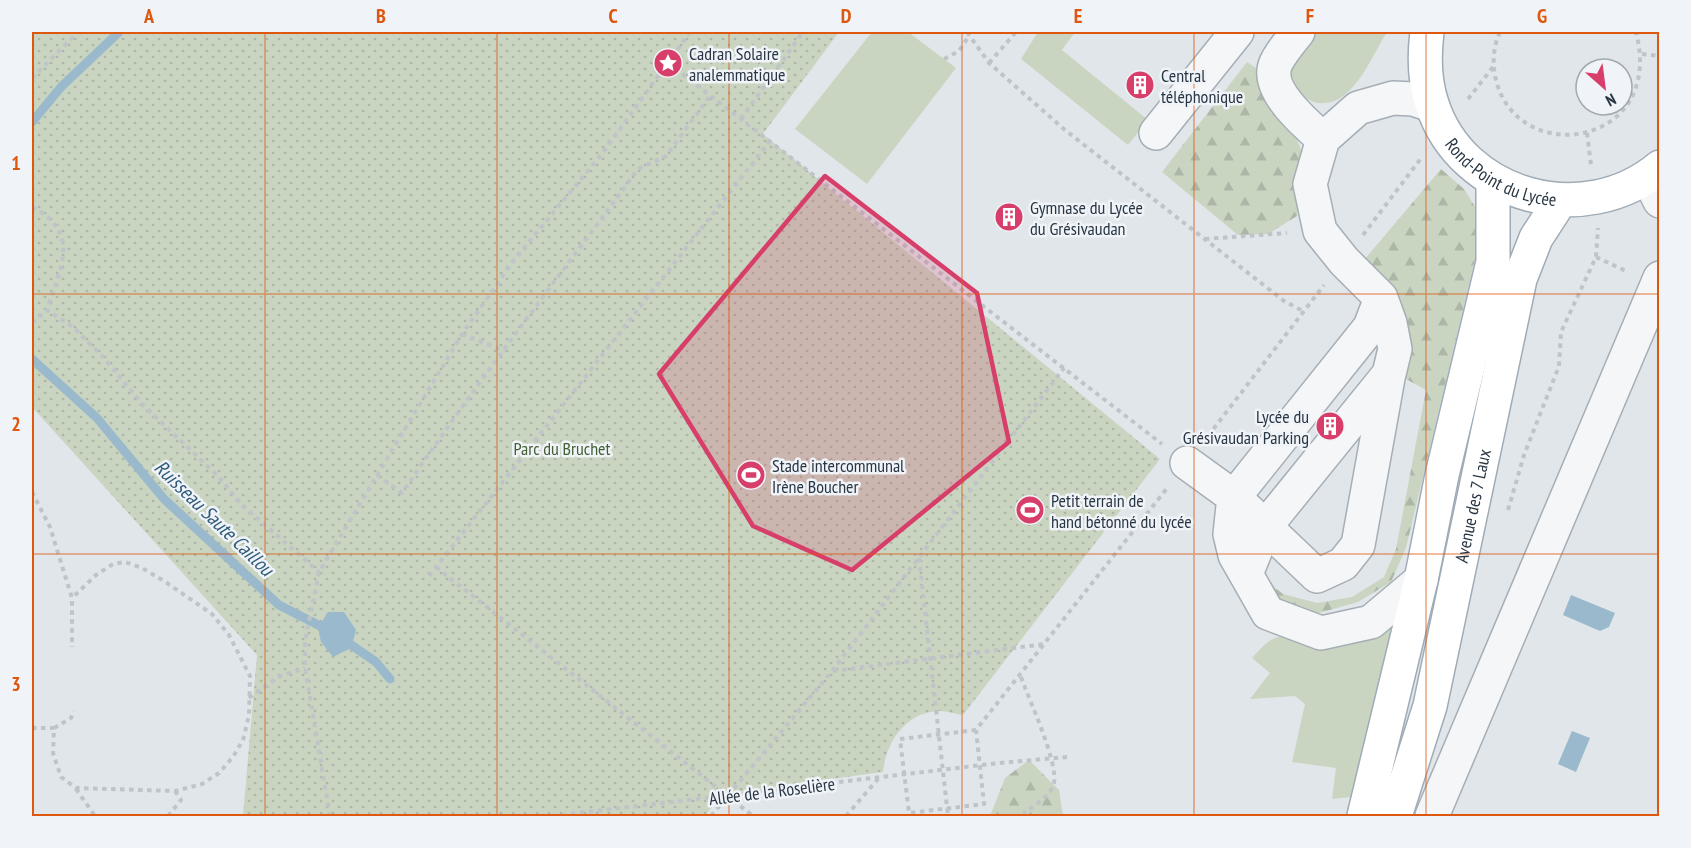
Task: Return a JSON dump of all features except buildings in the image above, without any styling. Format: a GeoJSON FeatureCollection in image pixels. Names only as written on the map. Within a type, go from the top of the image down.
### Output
{"type":"FeatureCollection","features":[{"type":"Feature","properties":{"kind":"main road","name":"Rond-Point du Lycée"},"geometry":{"type":"LineString","coordinates":[[1427,32],[1424,55],[1432,105],[1455,148],[1493,181],[1536,197],[1560,201],[1601,197],[1657,181]]}},
{"type":"Feature","properties":{"kind":"main road"},"geometry":{"type":"LineString","coordinates":[[1364,816],[1493,262],[1493,181]]}},
{"type":"Feature","properties":{"kind":"main road","name":"Avenue des 7 Laux"},"geometry":{"type":"LineString","coordinates":[[1395,816],[1430,706],[1520,279],[1536,238],[1560,201]]}},
{"type":"Feature","properties":{"kind":"street"},"geometry":{"type":"LineString","coordinates":[[1156,133],[1237,32]]}},
{"type":"Feature","properties":{"kind":"street"},"geometry":{"type":"LineString","coordinates":[[1298,32],[1275,65],[1276,86],[1295,113],[1323,139]]}},
{"type":"Feature","properties":{"kind":"street"},"geometry":{"type":"LineString","coordinates":[[1187,463],[1244,517],[1317,576],[1343,564],[1358,545],[1395,349],[1386,310],[1320,231],[1310,184],[1323,139],[1358,108],[1393,98],[1413,99],[1432,105]]}},
{"type":"Feature","properties":{"kind":"street"},"geometry":{"type":"LineString","coordinates":[[1432,816],[1659,278]]}},
{"type":"Feature","properties":{"kind":"street"},"geometry":{"type":"LineString","coordinates":[[1386,310],[1370,327],[1244,517],[1235,555],[1268,614],[1321,633],[1371,622],[1421,579]]}},
{"type":"Feature","properties":{"kind":"street"},"geometry":{"type":"LineString","coordinates":[[1244,517],[1389,374]]}},
{"type":"Feature","properties":{"kind":"path"},"geometry":{"type":"LineString","coordinates":[[32,78],[78,32]]}},
{"type":"Feature","properties":{"kind":"path"},"geometry":{"type":"LineString","coordinates":[[330,816],[304,668],[305,641],[319,572],[462,334],[514,260],[601,154],[690,32]]}},
{"type":"Feature","properties":{"kind":"path"},"geometry":{"type":"LineString","coordinates":[[741,119],[803,32]]}},
{"type":"Feature","properties":{"kind":"path"},"geometry":{"type":"LineString","coordinates":[[989,63],[1016,32]]}},
{"type":"Feature","properties":{"kind":"path"},"geometry":{"type":"LineString","coordinates":[[1500,32],[1496,41],[1493,67],[1498,88],[1509,107],[1524,122],[1544,132],[1565,135],[1587,133],[1606,125],[1622,111],[1634,95],[1641,75],[1642,54],[1636,32]]}},
{"type":"Feature","properties":{"kind":"path"},"geometry":{"type":"LineString","coordinates":[[944,59],[959,51],[968,34],[989,63],[1065,130],[1284,301],[1303,311]]}},
{"type":"Feature","properties":{"kind":"path"},"geometry":{"type":"LineString","coordinates":[[1642,54],[1659,56]]}},
{"type":"Feature","properties":{"kind":"path"},"geometry":{"type":"LineString","coordinates":[[668,63],[1187,463]]}},
{"type":"Feature","properties":{"kind":"path"},"geometry":{"type":"LineString","coordinates":[[1468,99],[1493,67]]}},
{"type":"Feature","properties":{"kind":"path"},"geometry":{"type":"LineString","coordinates":[[377,476],[402,493],[464,401],[505,351],[638,169],[666,156],[710,96]]}},
{"type":"Feature","properties":{"kind":"path"},"geometry":{"type":"LineString","coordinates":[[1587,133],[1591,165]]}},
{"type":"Feature","properties":{"kind":"path"},"geometry":{"type":"LineString","coordinates":[[429,576],[770,141]]}},
{"type":"Feature","properties":{"kind":"path"},"geometry":{"type":"LineString","coordinates":[[1344,261],[1425,153]]}},
{"type":"Feature","properties":{"kind":"path"},"geometry":{"type":"LineString","coordinates":[[32,207],[45,214],[64,238],[63,255],[47,310],[32,323]]}},
{"type":"Feature","properties":{"kind":"path"},"geometry":{"type":"LineString","coordinates":[[1507,512],[1524,455],[1559,366],[1561,332],[1596,257],[1598,222]]}},
{"type":"Feature","properties":{"kind":"path"},"geometry":{"type":"LineString","coordinates":[[1205,239],[1320,231]]}},
{"type":"Feature","properties":{"kind":"path"},"geometry":{"type":"LineString","coordinates":[[47,310],[73,327],[103,357],[144,406],[218,476],[242,505],[319,572]]}},
{"type":"Feature","properties":{"kind":"path"},"geometry":{"type":"LineString","coordinates":[[462,334],[505,351]]}},
{"type":"Feature","properties":{"kind":"path"},"geometry":{"type":"LineString","coordinates":[[711,816],[832,671],[1064,368]]}},
{"type":"Feature","properties":{"kind":"path"},"geometry":{"type":"LineString","coordinates":[[32,492],[50,527],[72,598],[72,647]]}},
{"type":"Feature","properties":{"kind":"path"},"geometry":{"type":"LineString","coordinates":[[919,557],[928,659],[948,816]]}},
{"type":"Feature","properties":{"kind":"path"},"geometry":{"type":"LineString","coordinates":[[72,598],[96,574],[113,564],[125,562],[142,568],[212,614],[229,634],[250,676],[243,740],[233,757],[219,773],[202,784],[175,791],[76,788]]}},
{"type":"Feature","properties":{"kind":"path"},"geometry":{"type":"LineString","coordinates":[[436,567],[753,816]]}},
{"type":"Feature","properties":{"kind":"path"},"geometry":{"type":"LineString","coordinates":[[832,671],[1046,644]]}},
{"type":"Feature","properties":{"kind":"path"},"geometry":{"type":"LineString","coordinates":[[249,698],[278,677],[304,668]]}},
{"type":"Feature","properties":{"kind":"path"},"geometry":{"type":"LineString","coordinates":[[978,728],[984,804],[907,815],[900,739],[978,728],[1021,677],[1052,760],[1054,784],[1043,800],[1025,812],[1024,816]]}},
{"type":"Feature","properties":{"kind":"path"},"geometry":{"type":"LineString","coordinates":[[32,728],[54,728],[71,718],[74,711]]}},
{"type":"Feature","properties":{"kind":"path"},"geometry":{"type":"LineString","coordinates":[[54,728],[53,753],[61,777],[76,788],[95,816]]}},
{"type":"Feature","properties":{"kind":"path","name":"Allée de la Roselière"},"geometry":{"type":"LineString","coordinates":[[553,816],[980,765],[1067,757]]}},
{"type":"Feature","properties":{"kind":"path"},"geometry":{"type":"LineString","coordinates":[[846,816],[881,778]]}},
{"type":"Feature","properties":{"kind":"path"},"geometry":{"type":"LineString","coordinates":[[168,816],[181,800],[175,791]]}},
{"type":"Feature","properties":{"kind":"highlighted area"},"geometry":{"type":"Polygon","coordinates":[[[825,176],[977,293],[1009,442],[852,570],[753,526],[659,374],[825,176]]]}},
{"type":"Feature","properties":{"kind":"green space","name":"Parc du Bruchet"},"geometry":{"type":"Polygon","coordinates":[[[32,32],[839,32],[763,134],[1160,459],[963,715],[939,711],[927,713],[908,723],[893,740],[883,772],[722,794],[705,816],[243,816],[257,655],[32,407],[32,32]]]}},
{"type":"Feature","properties":{"kind":"green space"},"geometry":{"type":"Polygon","coordinates":[[[872,32],[908,32],[956,68],[867,184],[795,129],[872,32]]]}},
{"type":"Feature","properties":{"kind":"green space"},"geometry":{"type":"Polygon","coordinates":[[[1038,32],[1075,32],[1062,50],[1148,120],[1128,145],[1021,59],[1038,32]]]}},
{"type":"Feature","properties":{"kind":"green space"},"geometry":{"type":"Polygon","coordinates":[[[1309,32],[1387,32],[1368,66],[1351,89],[1330,102],[1318,103],[1296,93],[1287,73],[1309,32]]]}},
{"type":"Feature","properties":{"kind":"green space"},"geometry":{"type":"Polygon","coordinates":[[[1247,62],[1262,72],[1290,120],[1306,164],[1297,216],[1268,234],[1238,235],[1162,172],[1247,62]]]}},
{"type":"Feature","properties":{"kind":"green space"},"geometry":{"type":"Polygon","coordinates":[[[1441,169],[1464,189],[1479,213],[1479,242],[1406,548],[1391,582],[1358,602],[1319,613],[1281,605],[1257,574],[1283,594],[1317,603],[1352,597],[1384,577],[1396,549],[1426,390],[1395,373],[1364,260],[1441,169]]]}},
{"type":"Feature","properties":{"kind":"green space"},"geometry":{"type":"Polygon","coordinates":[[[1397,618],[1360,792],[1350,797],[1332,799],[1336,768],[1292,762],[1305,704],[1295,696],[1250,699],[1270,673],[1252,658],[1274,638],[1286,636],[1326,645],[1343,646],[1365,639],[1397,618]]]}},
{"type":"Feature","properties":{"kind":"green space"},"geometry":{"type":"Polygon","coordinates":[[[1029,760],[1059,790],[1063,816],[990,816],[1005,778],[1029,760]]]}},
{"type":"Feature","properties":{"kind":"water"},"geometry":{"type":"Polygon","coordinates":[[[1571,595],[1615,613],[1609,627],[1600,631],[1563,615],[1571,595]]]}},
{"type":"Feature","properties":{"kind":"water"},"geometry":{"type":"Polygon","coordinates":[[[328,612],[344,612],[356,630],[351,648],[333,657],[321,642],[318,628],[328,612]]]}},
{"type":"Feature","properties":{"kind":"water"},"geometry":{"type":"Polygon","coordinates":[[[1572,731],[1590,738],[1576,772],[1558,764],[1572,731]]]}},
{"type":"Feature","properties":{"kind":"waterway"},"geometry":{"type":"LineString","coordinates":[[32,122],[61,87],[119,32]]}},
{"type":"Feature","properties":{"kind":"waterway","name":"Ruisseau Saute Caillou"},"geometry":{"type":"LineString","coordinates":[[32,359],[97,418],[164,499],[279,605],[330,631]]}},
{"type":"Feature","properties":{"kind":"waterway","name":"Ruisseau Saute Caillou"},"geometry":{"type":"LineString","coordinates":[[344,640],[376,662],[390,679]]}},
{"type":"Feature","properties":{"kind":"place","name":"Cadran Solaire analemmatique"},"geometry":{"type":"Point","coordinates":[668,63]}},
{"type":"Feature","properties":{"kind":"place","name":"Central téléphonique"},"geometry":{"type":"Point","coordinates":[1140,85]}},
{"type":"Feature","properties":{"kind":"place","name":"Gymnase du Lycée du Grésivaudan"},"geometry":{"type":"Point","coordinates":[1009,217]}},
{"type":"Feature","properties":{"kind":"place","name":"Lycée du Grésivaudan Parking"},"geometry":{"type":"Point","coordinates":[1330,426]}},
{"type":"Feature","properties":{"kind":"place","name":"Stade intercommunal Irène Boucher"},"geometry":{"type":"Point","coordinates":[751,475]}},
{"type":"Feature","properties":{"kind":"place","name":"Petit terrain de hand bétonné du lycée"},"geometry":{"type":"Point","coordinates":[1030,510]}}]}
